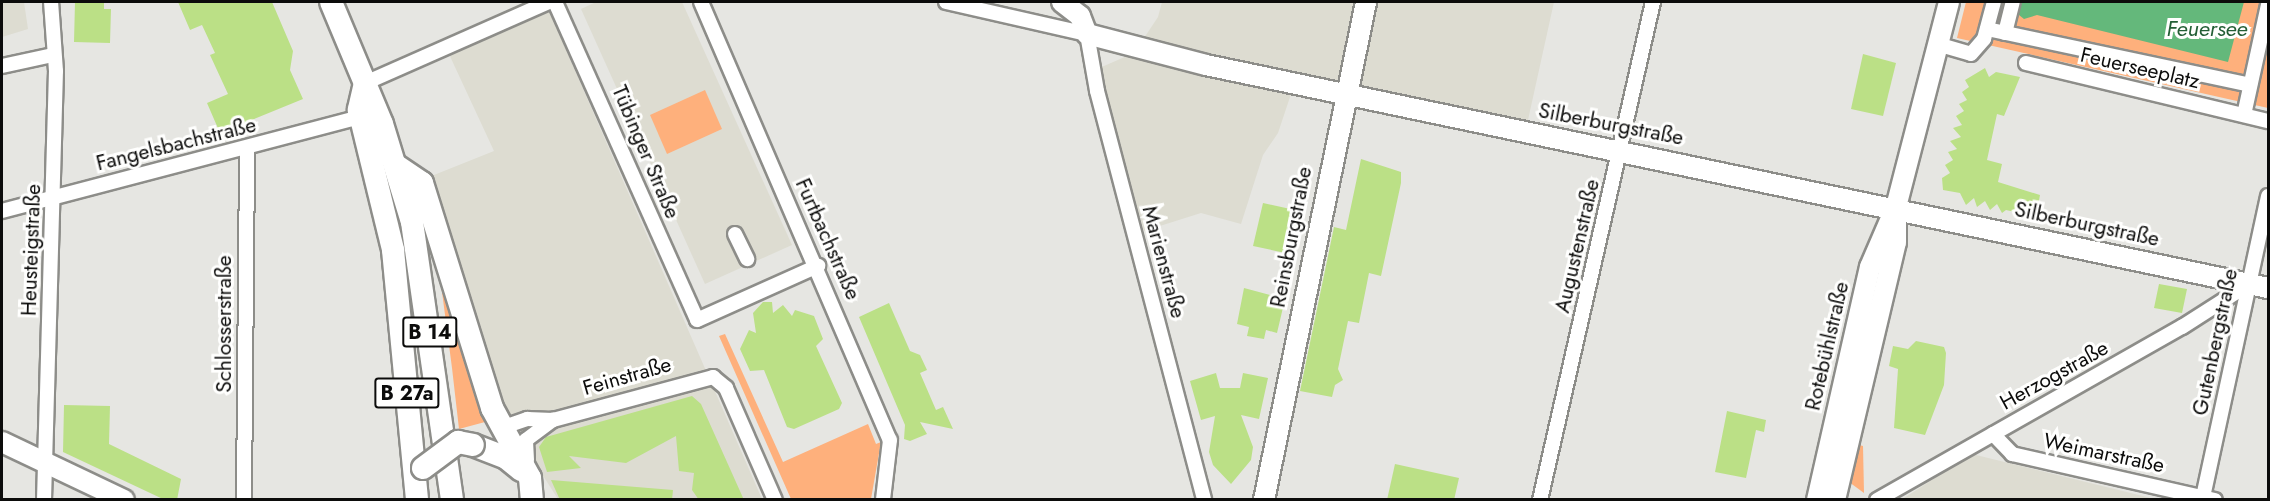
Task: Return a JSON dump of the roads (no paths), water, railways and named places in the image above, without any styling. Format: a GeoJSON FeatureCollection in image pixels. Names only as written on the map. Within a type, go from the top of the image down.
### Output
{"type":"FeatureCollection","features":[{"type":"Feature","properties":{"kind":"main road","name":"B 14"},"geometry":{"type":"LineString","coordinates":[[331,2],[397,166],[419,260],[452,500]]}},
{"type":"Feature","properties":{"kind":"main road","name":"B 27a"},"geometry":{"type":"LineString","coordinates":[[365,83],[359,96],[360,117],[393,250],[417,495]]}},
{"type":"Feature","properties":{"kind":"main road"},"geometry":{"type":"LineString","coordinates":[[397,166],[422,183],[501,428],[531,489]]}},
{"type":"Feature","properties":{"kind":"main road"},"geometry":{"type":"LineString","coordinates":[[417,495],[423,468],[467,441],[501,428]]}},
{"type":"Feature","properties":{"kind":"main road"},"geometry":{"type":"LineString","coordinates":[[467,441],[505,457],[531,489],[548,500]]}},
{"type":"Feature","properties":{"kind":"street","name":"Heusteigstraße"},"geometry":{"type":"LineString","coordinates":[[44,500],[54,197],[51,2]]}},
{"type":"Feature","properties":{"kind":"street"},"geometry":{"type":"LineString","coordinates":[[365,83],[549,2]]}},
{"type":"Feature","properties":{"kind":"street","name":"Tübinger Straße"},"geometry":{"type":"LineString","coordinates":[[555,2],[697,320],[818,266]]}},
{"type":"Feature","properties":{"kind":"street","name":"Furtbachstraße"},"geometry":{"type":"LineString","coordinates":[[700,2],[818,266],[890,440],[883,500]]}},
{"type":"Feature","properties":{"kind":"street","name":"Silberburgstraße"},"geometry":{"type":"LineString","coordinates":[[946,2],[1344,95],[1896,207],[2268,288]]}},
{"type":"Feature","properties":{"kind":"street"},"geometry":{"type":"LineString","coordinates":[[1062,2],[1080,16],[1087,34]]}},
{"type":"Feature","properties":{"kind":"street","name":"Reinsburgstraße"},"geometry":{"type":"LineString","coordinates":[[1263,494],[1344,95],[1366,2]]}},
{"type":"Feature","properties":{"kind":"street","name":"Augustenstraße"},"geometry":{"type":"LineString","coordinates":[[1540,500],[1653,2]]}},
{"type":"Feature","properties":{"kind":"street","name":"Rotebühlstraße"},"geometry":{"type":"LineString","coordinates":[[1835,500],[1875,289],[1883,230],[1896,207],[1949,2]]}},
{"type":"Feature","properties":{"kind":"street"},"geometry":{"type":"LineString","coordinates":[[1937,44],[1971,54],[1987,29],[1994,2]]}},
{"type":"Feature","properties":{"kind":"street"},"geometry":{"type":"LineString","coordinates":[[2005,33],[2013,2]]}},
{"type":"Feature","properties":{"kind":"street"},"geometry":{"type":"LineString","coordinates":[[2244,115],[2268,5]]}},
{"type":"Feature","properties":{"kind":"street","name":"Feuerseeplatz"},"geometry":{"type":"LineString","coordinates":[[1987,29],[2250,85]]}},
{"type":"Feature","properties":{"kind":"street","name":"Marienstraße"},"geometry":{"type":"LineString","coordinates":[[1087,34],[1097,91],[1204,500]]}},
{"type":"Feature","properties":{"kind":"street"},"geometry":{"type":"LineString","coordinates":[[2,66],[53,55]]}},
{"type":"Feature","properties":{"kind":"street","name":"Feuerseeplatz"},"geometry":{"type":"LineString","coordinates":[[2026,63],[2268,121]]}},
{"type":"Feature","properties":{"kind":"street","name":"Fangelsbachstraße"},"geometry":{"type":"LineString","coordinates":[[2,211],[360,117]]}},
{"type":"Feature","properties":{"kind":"street","name":"Schlosserstraße"},"geometry":{"type":"LineString","coordinates":[[244,500],[247,148]]}},
{"type":"Feature","properties":{"kind":"street","name":"Gutenbergstraße"},"geometry":{"type":"LineString","coordinates":[[2209,498],[2268,196]]}},
{"type":"Feature","properties":{"kind":"street"},"geometry":{"type":"LineString","coordinates":[[735,234],[747,259]]}},
{"type":"Feature","properties":{"kind":"street","name":"Herzogstraße"},"geometry":{"type":"LineString","coordinates":[[1876,500],[2182,327],[2249,284]]}},
{"type":"Feature","properties":{"kind":"street","name":"Rotebühlstraße"},"geometry":{"type":"LineString","coordinates":[[1817,500],[1875,289]]}},
{"type":"Feature","properties":{"kind":"street","name":"Feinstraße"},"geometry":{"type":"LineString","coordinates":[[501,428],[527,419],[553,420],[712,377],[726,388],[775,500]]}},
{"type":"Feature","properties":{"kind":"street","name":"Feinstraße"},"geometry":{"type":"LineString","coordinates":[[531,489],[526,440],[553,420]]}},
{"type":"Feature","properties":{"kind":"street","name":"Weimarstraße"},"geometry":{"type":"LineString","coordinates":[[1993,434],[2012,454],[2209,498]]}},
{"type":"Feature","properties":{"kind":"street"},"geometry":{"type":"LineString","coordinates":[[2,442],[124,500]]}},
{"type":"Feature","properties":{"kind":"water","name":"Feuersee"},"geometry":{"type":"Polygon","coordinates":[[[2017,2],[2244,2],[2228,62],[2037,15],[2024,19],[2014,11],[2017,2]]]}}]}
